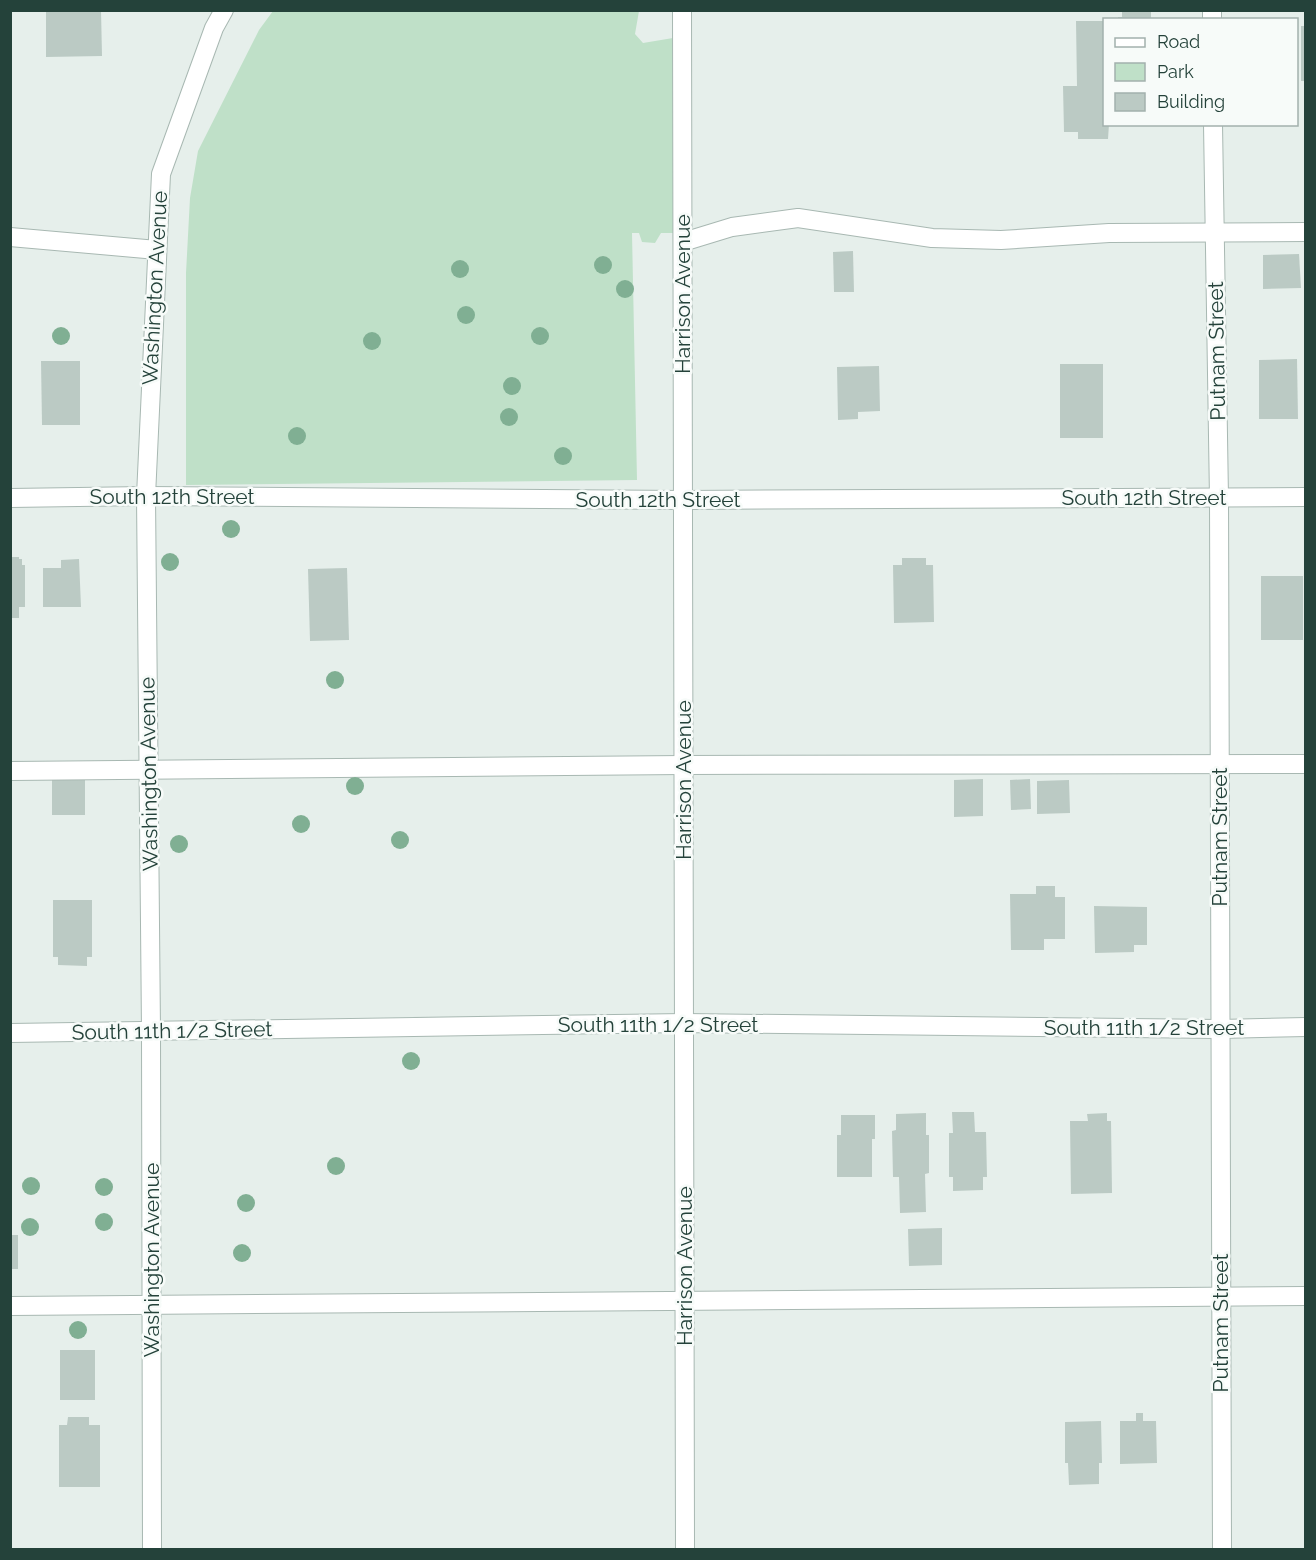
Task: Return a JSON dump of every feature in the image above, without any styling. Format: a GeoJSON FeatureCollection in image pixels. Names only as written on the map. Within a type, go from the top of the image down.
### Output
{"type":"FeatureCollection","features":[{"type":"Feature","properties":{"kind":"street","name":"Washington Avenue"},"geometry":{"type":"LineString","coordinates":[[152,1550],[151,1031],[146,496],[157,250],[161,174],[214,28],[224,10]]}},
{"type":"Feature","properties":{"kind":"street","name":"Harrison Avenue"},"geometry":{"type":"LineString","coordinates":[[682,10],[685,1550]]}},
{"type":"Feature","properties":{"kind":"street","name":"Putnam Street"},"geometry":{"type":"LineString","coordinates":[[1214,126],[1219,498],[1222,1550]]}},
{"type":"Feature","properties":{"kind":"street"},"geometry":{"type":"LineString","coordinates":[[683,242],[732,227],[798,218],[933,238],[1000,240],[1108,233],[1305,232]]}},
{"type":"Feature","properties":{"kind":"street"},"geometry":{"type":"LineString","coordinates":[[10,237],[157,250]]}},
{"type":"Feature","properties":{"kind":"street","name":"South 12th Street"},"geometry":{"type":"LineString","coordinates":[[10,498],[146,496],[683,500],[1305,497]]}},
{"type":"Feature","properties":{"kind":"street"},"geometry":{"type":"LineString","coordinates":[[10,771],[684,765],[1305,764]]}},
{"type":"Feature","properties":{"kind":"street","name":"South 11th 1/2 Street"},"geometry":{"type":"LineString","coordinates":[[10,1033],[685,1023],[1220,1029],[1305,1027]]}},
{"type":"Feature","properties":{"kind":"street"},"geometry":{"type":"LineString","coordinates":[[10,1306],[1305,1296]]}},
{"type":"Feature","properties":{"kind":"green space"},"geometry":{"type":"Polygon","coordinates":[[[273,11],[639,11],[635,34],[643,43],[673,38],[676,54],[675,233],[661,233],[655,243],[642,242],[639,233],[632,233],[637,480],[186,485],[186,273],[190,198],[198,151],[259,30],[273,11]]]}},
{"type":"Feature","properties":{"kind":"building"},"geometry":{"type":"Polygon","coordinates":[[[46,10],[101,10],[102,56],[46,57],[46,10]]]}},
{"type":"Feature","properties":{"kind":"building"},"geometry":{"type":"Polygon","coordinates":[[[1122,10],[1151,10],[1151,18],[1118,18],[1122,17],[1122,10]]]}},
{"type":"Feature","properties":{"kind":"building"},"geometry":{"type":"Polygon","coordinates":[[[1076,21],[1103,21],[1103,126],[1109,126],[1108,139],[1078,139],[1078,132],[1064,132],[1063,86],[1077,86],[1076,21]]]}},
{"type":"Feature","properties":{"kind":"building"},"geometry":{"type":"Polygon","coordinates":[[[1301,26],[1306,26],[1306,81],[1301,81],[1301,26]]]}},
{"type":"Feature","properties":{"kind":"building"},"geometry":{"type":"Polygon","coordinates":[[[853,251],[854,292],[834,292],[833,252],[853,251]]]}},
{"type":"Feature","properties":{"kind":"building"},"geometry":{"type":"Polygon","coordinates":[[[1299,254],[1301,288],[1263,289],[1263,255],[1299,254]]]}},
{"type":"Feature","properties":{"kind":"building"},"geometry":{"type":"Polygon","coordinates":[[[1297,359],[1298,419],[1259,419],[1259,360],[1297,359]]]}},
{"type":"Feature","properties":{"kind":"building"},"geometry":{"type":"Polygon","coordinates":[[[41,361],[80,361],[80,425],[42,425],[41,361]]]}},
{"type":"Feature","properties":{"kind":"building"},"geometry":{"type":"Polygon","coordinates":[[[1060,364],[1103,364],[1103,438],[1060,438],[1060,364]]]}},
{"type":"Feature","properties":{"kind":"building"},"geometry":{"type":"Polygon","coordinates":[[[879,366],[880,411],[858,412],[858,419],[838,420],[837,367],[879,366]]]}},
{"type":"Feature","properties":{"kind":"building"},"geometry":{"type":"Polygon","coordinates":[[[10,557],[19,557],[22,559],[22,565],[25,565],[25,607],[19,607],[19,618],[10,618],[10,557]]]}},
{"type":"Feature","properties":{"kind":"building"},"geometry":{"type":"Polygon","coordinates":[[[902,558],[926,558],[926,565],[933,565],[934,622],[894,623],[893,565],[902,565],[902,558]]]}},
{"type":"Feature","properties":{"kind":"building"},"geometry":{"type":"Polygon","coordinates":[[[79,559],[81,607],[43,607],[43,568],[61,568],[61,560],[79,559]]]}},
{"type":"Feature","properties":{"kind":"building"},"geometry":{"type":"Polygon","coordinates":[[[347,568],[349,640],[310,641],[308,569],[347,568]]]}},
{"type":"Feature","properties":{"kind":"building"},"geometry":{"type":"Polygon","coordinates":[[[1261,576],[1303,576],[1303,640],[1261,640],[1261,576]]]}},
{"type":"Feature","properties":{"kind":"building"},"geometry":{"type":"Polygon","coordinates":[[[52,778],[85,778],[85,815],[52,815],[52,778]]]}},
{"type":"Feature","properties":{"kind":"building"},"geometry":{"type":"Polygon","coordinates":[[[983,779],[983,816],[954,817],[954,780],[983,779]]]}},
{"type":"Feature","properties":{"kind":"building"},"geometry":{"type":"Polygon","coordinates":[[[1030,779],[1031,809],[1011,810],[1010,780],[1030,779]]]}},
{"type":"Feature","properties":{"kind":"building"},"geometry":{"type":"Polygon","coordinates":[[[1069,780],[1070,813],[1037,814],[1037,781],[1069,780]]]}},
{"type":"Feature","properties":{"kind":"building"},"geometry":{"type":"Polygon","coordinates":[[[1036,886],[1055,886],[1055,897],[1065,897],[1065,939],[1044,939],[1044,950],[1011,950],[1010,894],[1036,894],[1036,886]]]}},
{"type":"Feature","properties":{"kind":"building"},"geometry":{"type":"Polygon","coordinates":[[[53,900],[92,900],[92,957],[87,957],[87,966],[58,965],[58,957],[53,957],[53,900]]]}},
{"type":"Feature","properties":{"kind":"building"},"geometry":{"type":"Polygon","coordinates":[[[1094,906],[1147,907],[1147,945],[1134,945],[1134,952],[1095,953],[1094,906]]]}},
{"type":"Feature","properties":{"kind":"building"},"geometry":{"type":"Polygon","coordinates":[[[952,1112],[974,1112],[975,1132],[986,1132],[987,1177],[983,1177],[983,1190],[953,1191],[953,1177],[949,1177],[949,1133],[953,1133],[952,1112]]]}},
{"type":"Feature","properties":{"kind":"building"},"geometry":{"type":"Polygon","coordinates":[[[926,1113],[926,1135],[929,1135],[929,1173],[925,1174],[926,1212],[900,1213],[899,1177],[893,1177],[892,1131],[896,1130],[896,1114],[926,1113]]]}},
{"type":"Feature","properties":{"kind":"building"},"geometry":{"type":"Polygon","coordinates":[[[1107,1113],[1107,1121],[1111,1121],[1112,1193],[1071,1194],[1070,1121],[1088,1121],[1087,1114],[1107,1113]]]}},
{"type":"Feature","properties":{"kind":"building"},"geometry":{"type":"Polygon","coordinates":[[[841,1115],[875,1115],[875,1139],[872,1139],[872,1177],[837,1177],[837,1135],[841,1135],[841,1115]]]}},
{"type":"Feature","properties":{"kind":"building"},"geometry":{"type":"Polygon","coordinates":[[[942,1228],[942,1265],[909,1266],[908,1229],[942,1228]]]}},
{"type":"Feature","properties":{"kind":"building"},"geometry":{"type":"Polygon","coordinates":[[[10,1235],[18,1235],[18,1269],[10,1269],[10,1235]]]}},
{"type":"Feature","properties":{"kind":"building"},"geometry":{"type":"Polygon","coordinates":[[[60,1350],[95,1350],[95,1400],[60,1400],[60,1350]]]}},
{"type":"Feature","properties":{"kind":"building"},"geometry":{"type":"Polygon","coordinates":[[[1136,1413],[1143,1413],[1143,1421],[1156,1421],[1157,1463],[1120,1464],[1120,1421],[1136,1421],[1136,1413]]]}},
{"type":"Feature","properties":{"kind":"building"},"geometry":{"type":"Polygon","coordinates":[[[68,1417],[89,1417],[89,1425],[100,1425],[100,1487],[59,1487],[59,1425],[67,1425],[68,1417]]]}},
{"type":"Feature","properties":{"kind":"building"},"geometry":{"type":"Polygon","coordinates":[[[1101,1421],[1102,1463],[1099,1463],[1099,1484],[1069,1485],[1068,1463],[1065,1463],[1065,1422],[1101,1421]]]}}]}
